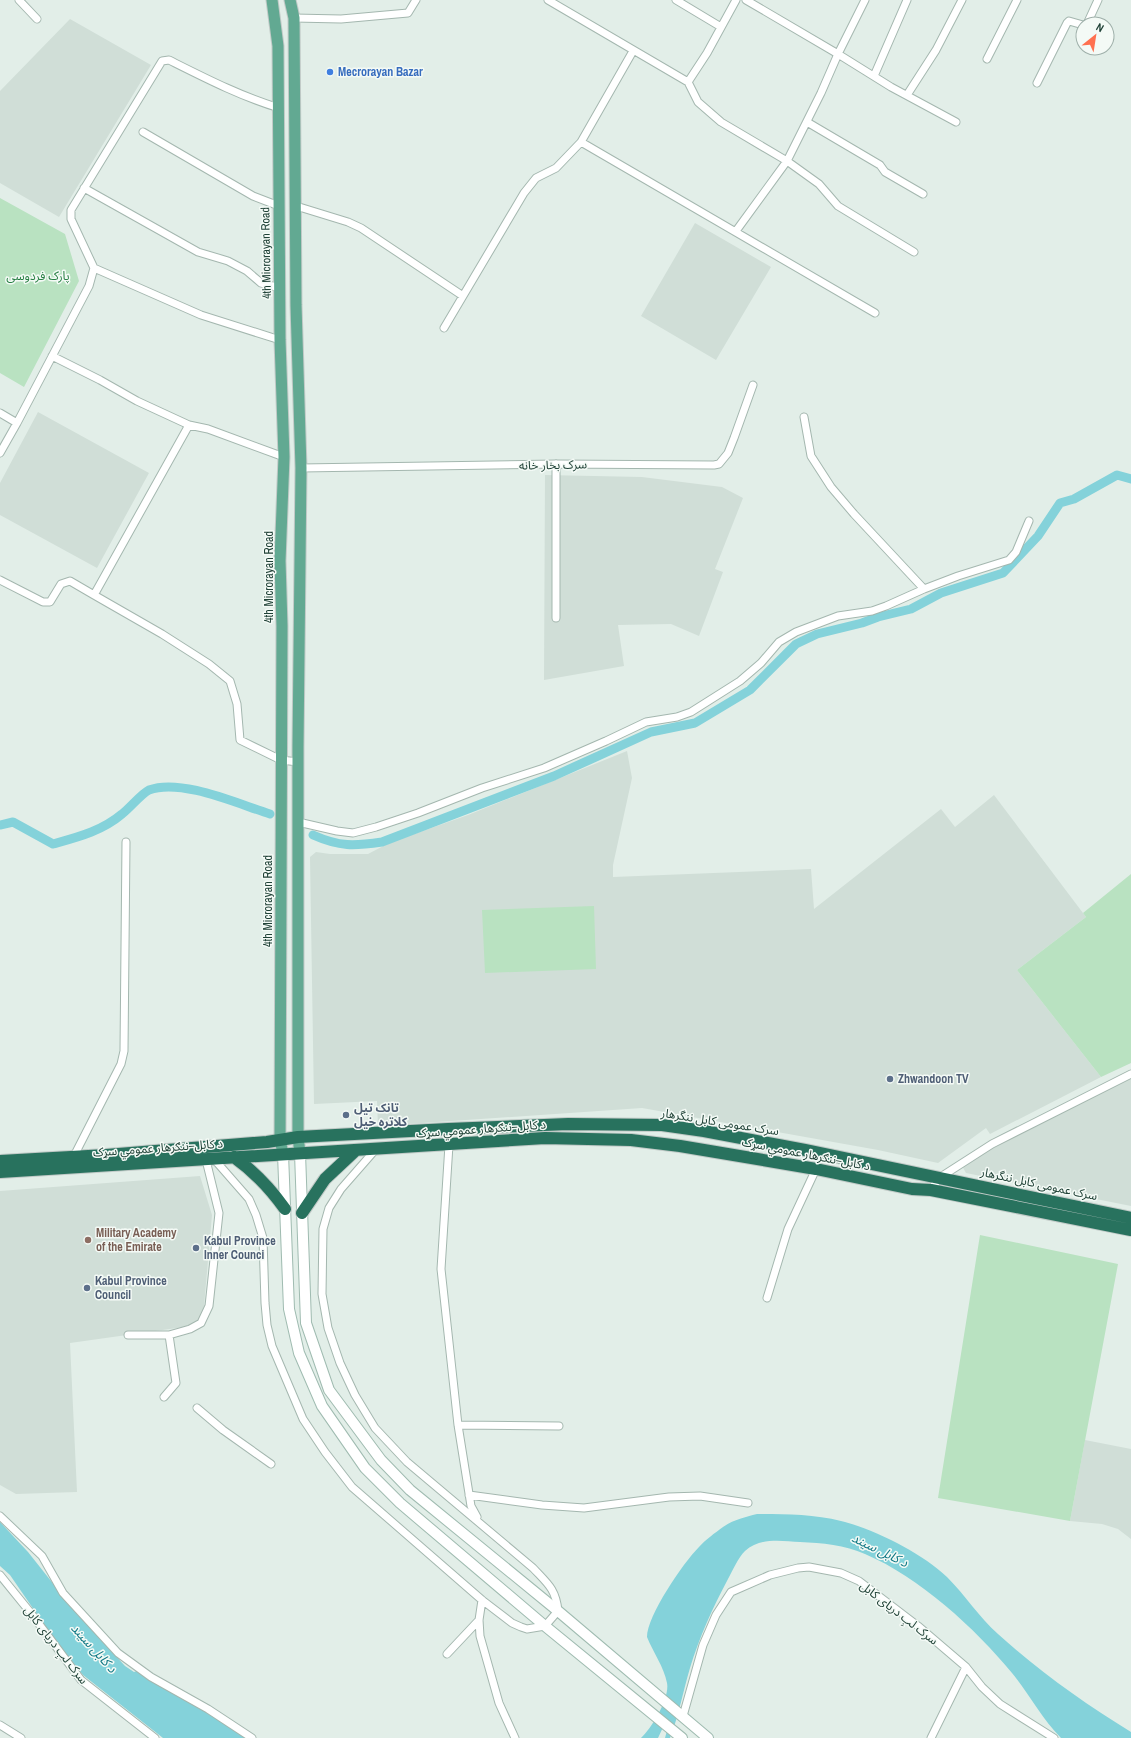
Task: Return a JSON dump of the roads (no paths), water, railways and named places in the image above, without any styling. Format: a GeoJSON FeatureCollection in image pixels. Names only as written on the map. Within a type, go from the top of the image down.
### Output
{"type":"FeatureCollection","features":[{"type":"Feature","properties":{"kind":"highway","name":"سرک عمومی کابل ننگرهار"},"geometry":{"type":"LineString","coordinates":[[280,1139],[448,1129],[568,1124],[662,1125],[756,1140],[1131,1218]]}},
{"type":"Feature","properties":{"kind":"highway","name":"د کابل–ننګرهار عمومي سړک"},"geometry":{"type":"LineString","coordinates":[[0,1172],[545,1138],[631,1140],[748,1157],[816,1169],[912,1189],[930,1190],[1131,1230]]}},
{"type":"Feature","properties":{"kind":"highway","name":"د کابل–ننګرهار عمومي سړک"},"geometry":{"type":"LineString","coordinates":[[0,1161],[260,1142],[280,1139]]}},
{"type":"Feature","properties":{"kind":"highway"},"geometry":{"type":"LineString","coordinates":[[302,1213],[325,1179],[356,1150]]}},
{"type":"Feature","properties":{"kind":"highway"},"geometry":{"type":"LineString","coordinates":[[234,1157],[253,1171],[270,1188],[285,1208]]}},
{"type":"Feature","properties":{"kind":"main road","name":"4th Microrayan Road"},"geometry":{"type":"LineString","coordinates":[[272,0],[278,46],[278,206],[280,340],[284,457],[280,561],[282,626],[280,1139],[283,1154]]}},
{"type":"Feature","properties":{"kind":"main road"},"geometry":{"type":"LineString","coordinates":[[290,0],[294,18],[296,305],[300,468],[298,1138],[300,1153],[306,1323],[330,1390],[380,1460],[410,1490],[558,1610],[708,1738]]}},
{"type":"Feature","properties":{"kind":"main road"},"geometry":{"type":"LineString","coordinates":[[279,218],[296,212]]}},
{"type":"Feature","properties":{"kind":"main road"},"geometry":{"type":"LineString","coordinates":[[283,1154],[289,1309],[299,1353],[322,1406],[365,1468],[400,1503],[677,1735]]}},
{"type":"Feature","properties":{"kind":"street"},"geometry":{"type":"LineString","coordinates":[[19,0],[37,19]]}},
{"type":"Feature","properties":{"kind":"street"},"geometry":{"type":"LineString","coordinates":[[294,18],[341,19],[408,13],[416,0]]}},
{"type":"Feature","properties":{"kind":"street"},"geometry":{"type":"LineString","coordinates":[[676,0],[721,26]]}},
{"type":"Feature","properties":{"kind":"street"},"geometry":{"type":"LineString","coordinates":[[688,82],[707,53],[736,0]]}},
{"type":"Feature","properties":{"kind":"street"},"geometry":{"type":"LineString","coordinates":[[746,0],[874,76],[956,122]]}},
{"type":"Feature","properties":{"kind":"street"},"geometry":{"type":"LineString","coordinates":[[736,231],[787,161],[822,93],[838,54],[865,0]]}},
{"type":"Feature","properties":{"kind":"street"},"geometry":{"type":"LineString","coordinates":[[874,76],[907,0]]}},
{"type":"Feature","properties":{"kind":"street"},"geometry":{"type":"LineString","coordinates":[[907,95],[936,50],[962,0]]}},
{"type":"Feature","properties":{"kind":"street"},"geometry":{"type":"LineString","coordinates":[[987,60],[1017,0]]}},
{"type":"Feature","properties":{"kind":"street"},"geometry":{"type":"LineString","coordinates":[[1091,16],[1098,0]]}},
{"type":"Feature","properties":{"kind":"street"},"geometry":{"type":"LineString","coordinates":[[550,1],[688,82],[698,102],[721,122],[787,161],[819,184],[838,206],[914,252]]}},
{"type":"Feature","properties":{"kind":"street"},"geometry":{"type":"LineString","coordinates":[[1037,83],[1067,23],[1069,21],[1075,23]]}},
{"type":"Feature","properties":{"kind":"street"},"geometry":{"type":"LineString","coordinates":[[444,328],[524,193],[536,178],[556,168],[581,142],[633,51]]}},
{"type":"Feature","properties":{"kind":"street"},"geometry":{"type":"LineString","coordinates":[[279,108],[254,100],[224,87],[170,60],[162,60],[84,188],[70,214],[87,257],[94,268],[200,315],[280,340]]}},
{"type":"Feature","properties":{"kind":"street"},"geometry":{"type":"LineString","coordinates":[[807,122],[880,166],[885,172],[923,194]]}},
{"type":"Feature","properties":{"kind":"street"},"geometry":{"type":"LineString","coordinates":[[143,132],[253,196],[278,206]]}},
{"type":"Feature","properties":{"kind":"street"},"geometry":{"type":"LineString","coordinates":[[581,142],[875,313]]}},
{"type":"Feature","properties":{"kind":"street"},"geometry":{"type":"LineString","coordinates":[[84,188],[198,252],[228,261],[247,271],[261,283],[280,288]]}},
{"type":"Feature","properties":{"kind":"street"},"geometry":{"type":"LineString","coordinates":[[296,212],[348,222],[361,228],[463,296]]}},
{"type":"Feature","properties":{"kind":"street"},"geometry":{"type":"LineString","coordinates":[[0,453],[89,286],[94,268]]}},
{"type":"Feature","properties":{"kind":"street"},"geometry":{"type":"LineString","coordinates":[[52,356],[100,380],[137,401],[189,426],[208,429],[284,457]]}},
{"type":"Feature","properties":{"kind":"street","name":"سرک بخار خانه"},"geometry":{"type":"LineString","coordinates":[[300,468],[556,464],[719,464],[728,453],[753,385]]}},
{"type":"Feature","properties":{"kind":"street"},"geometry":{"type":"LineString","coordinates":[[0,413],[17,423]]}},
{"type":"Feature","properties":{"kind":"street"},"geometry":{"type":"LineString","coordinates":[[804,417],[811,456],[831,487],[924,589]]}},
{"type":"Feature","properties":{"kind":"street"},"geometry":{"type":"LineString","coordinates":[[94,595],[189,426]]}},
{"type":"Feature","properties":{"kind":"street"},"geometry":{"type":"LineString","coordinates":[[556,464],[556,618]]}},
{"type":"Feature","properties":{"kind":"street"},"geometry":{"type":"LineString","coordinates":[[298,822],[353,833],[376,827],[418,813],[482,788],[544,768],[646,722],[677,717],[691,712],[740,681],[761,663],[779,642],[796,632],[838,616],[879,609],[958,576],[1009,560],[1016,552],[1029,521]]}},
{"type":"Feature","properties":{"kind":"street"},"geometry":{"type":"LineString","coordinates":[[0,580],[43,602],[50,602],[60,584],[70,581],[162,634],[209,664],[230,681],[237,704],[240,740],[281,760],[298,762]]}},
{"type":"Feature","properties":{"kind":"street"},"geometry":{"type":"LineString","coordinates":[[74,1156],[121,1064],[124,1051],[126,842]]}},
{"type":"Feature","properties":{"kind":"street"},"geometry":{"type":"LineString","coordinates":[[930,1190],[939,1178],[992,1144],[1131,1074]]}},
{"type":"Feature","properties":{"kind":"street"},"geometry":{"type":"LineString","coordinates":[[449,1145],[441,1269],[458,1425],[471,1506],[480,1522]]}},
{"type":"Feature","properties":{"kind":"street"},"geometry":{"type":"LineString","coordinates":[[210,1159],[249,1199],[256,1215],[263,1238],[267,1325],[272,1346],[303,1419],[324,1452],[352,1487],[482,1600],[521,1628],[527,1629],[545,1626],[558,1610],[557,1599],[552,1587],[533,1568],[480,1522],[407,1462],[375,1428],[355,1395],[340,1363],[328,1328],[322,1294],[323,1229],[329,1208],[341,1189],[377,1149]]}},
{"type":"Feature","properties":{"kind":"street"},"geometry":{"type":"LineString","coordinates":[[128,1336],[169,1334],[190,1329],[201,1323],[210,1306],[219,1213],[210,1159]]}},
{"type":"Feature","properties":{"kind":"street"},"geometry":{"type":"LineString","coordinates":[[767,1298],[788,1229],[816,1169]]}},
{"type":"Feature","properties":{"kind":"street"},"geometry":{"type":"LineString","coordinates":[[164,1397],[176,1383],[169,1334]]}},
{"type":"Feature","properties":{"kind":"street"},"geometry":{"type":"LineString","coordinates":[[196,1408],[223,1430],[271,1464]]}},
{"type":"Feature","properties":{"kind":"street"},"geometry":{"type":"LineString","coordinates":[[458,1425],[559,1426]]}},
{"type":"Feature","properties":{"kind":"street"},"geometry":{"type":"LineString","coordinates":[[469,1495],[542,1505],[584,1508],[669,1496],[700,1496],[748,1504]]}},
{"type":"Feature","properties":{"kind":"street"},"geometry":{"type":"LineString","coordinates":[[0,1516],[42,1556],[63,1593],[118,1653],[151,1677],[208,1709],[252,1738]]}},
{"type":"Feature","properties":{"kind":"street","name":"سرک لبِ دریای کابل"},"geometry":{"type":"LineString","coordinates":[[682,1715],[703,1645],[716,1614],[731,1592],[770,1575],[809,1566],[841,1573],[859,1581],[918,1626],[966,1667],[982,1687],[1000,1704],[1054,1738]]}},
{"type":"Feature","properties":{"kind":"street","name":"سرک لبِ دریای کابل"},"geometry":{"type":"LineString","coordinates":[[0,1575],[81,1680],[155,1738]]}},
{"type":"Feature","properties":{"kind":"street"},"geometry":{"type":"LineString","coordinates":[[482,1600],[479,1620],[480,1636],[499,1703],[515,1738]]}},
{"type":"Feature","properties":{"kind":"street"},"geometry":{"type":"LineString","coordinates":[[447,1654],[479,1620]]}},
{"type":"Feature","properties":{"kind":"street"},"geometry":{"type":"LineString","coordinates":[[931,1738],[966,1667]]}},
{"type":"Feature","properties":{"kind":"street"},"geometry":{"type":"LineString","coordinates":[[0,1725],[21,1738]]}},
{"type":"Feature","properties":{"kind":"water","name":"د کابل سيند"},"geometry":{"type":"Polygon","coordinates":[[[757,1514],[788,1514],[841,1521],[882,1536],[925,1559],[947,1577],[991,1627],[1014,1648],[1062,1686],[1131,1732],[1131,1738],[1061,1738],[1054,1731],[1012,1673],[981,1639],[945,1605],[906,1576],[885,1564],[865,1554],[841,1547],[825,1544],[771,1541],[757,1544],[742,1554],[722,1590],[698,1645],[670,1738],[665,1738],[669,1723],[665,1723],[658,1738],[641,1738],[655,1720],[666,1697],[667,1683],[647,1637],[653,1616],[659,1604],[684,1565],[704,1542],[731,1522],[757,1514]]]}},
{"type":"Feature","properties":{"kind":"water","name":"د کابل سيند"},"geometry":{"type":"Polygon","coordinates":[[[0,1522],[28,1552],[78,1615],[125,1666],[134,1672],[139,1670],[249,1738],[163,1738],[83,1675],[54,1639],[10,1575],[0,1566],[0,1522]]]}},
{"type":"Feature","properties":{"kind":"waterway"},"geometry":{"type":"LineString","coordinates":[[313,835],[339,844],[355,845],[382,842],[554,776],[651,732],[695,723],[750,690],[796,644],[817,634],[911,609],[941,593],[1003,573],[1038,536],[1060,503],[1074,499],[1117,475],[1131,479]]}},
{"type":"Feature","properties":{"kind":"waterway"},"geometry":{"type":"LineString","coordinates":[[0,825],[13,822],[53,844],[89,833],[106,825],[125,811],[146,792],[162,787],[177,787],[210,794],[270,814]]}},
{"type":"Feature","properties":{"kind":"place","name":"Mecrorayan Bazar"},"geometry":{"type":"Point","coordinates":[330,72]}},
{"type":"Feature","properties":{"kind":"place","name":"Zhwandoon TV"},"geometry":{"type":"Point","coordinates":[890,1079]}},
{"type":"Feature","properties":{"kind":"place","name":"تانک تیل کلاتره خیل"},"geometry":{"type":"Point","coordinates":[346,1115]}},
{"type":"Feature","properties":{"kind":"place","name":"Military Academy of the Emirate"},"geometry":{"type":"Point","coordinates":[88,1240]}},
{"type":"Feature","properties":{"kind":"place","name":"Kabul Province Inner Counci"},"geometry":{"type":"Point","coordinates":[196,1248]}},
{"type":"Feature","properties":{"kind":"place","name":"Kabul Province Council"},"geometry":{"type":"Point","coordinates":[87,1288]}},
{"type":"Feature","properties":{"kind":"park label","name":"پارک فردوسی"},"geometry":{"type":"Point","coordinates":[38,276]}}]}
